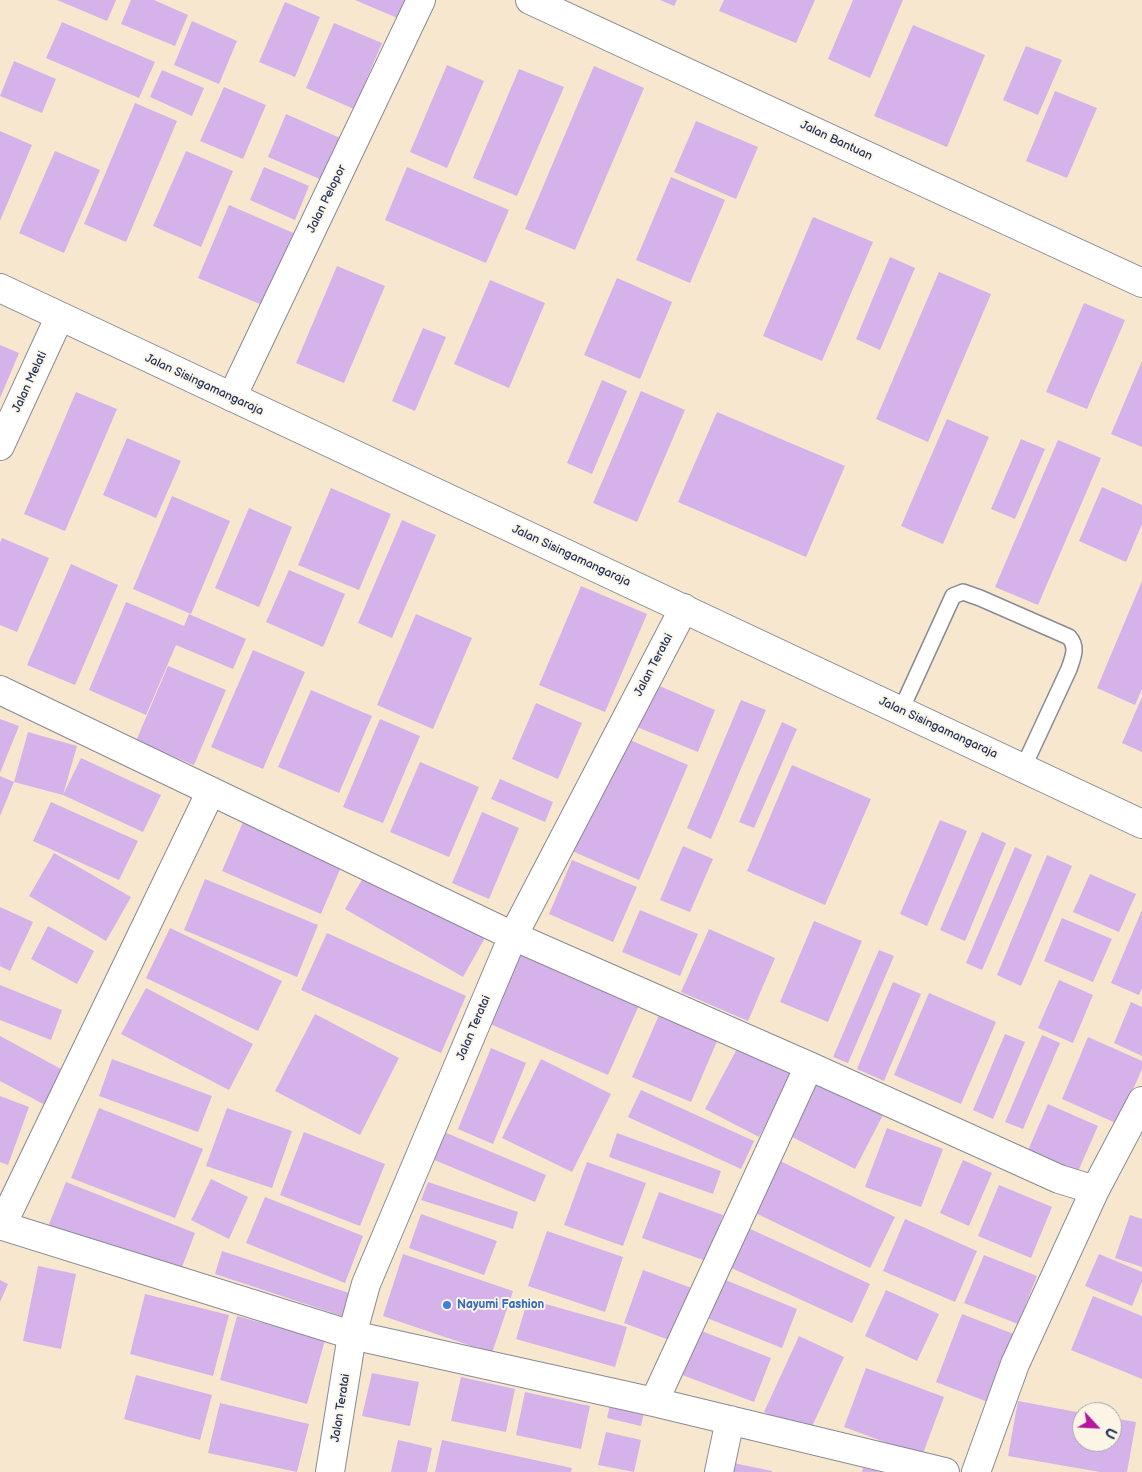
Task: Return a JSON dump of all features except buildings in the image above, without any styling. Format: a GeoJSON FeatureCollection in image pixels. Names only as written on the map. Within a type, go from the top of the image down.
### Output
{"type":"FeatureCollection","features":[{"type":"Feature","properties":{"kind":"main road","name":"Jalan Pelopor"},"geometry":{"type":"LineString","coordinates":[[232,397],[422,0]]}},
{"type":"Feature","properties":{"kind":"main road","name":"Jalan Bantuan"},"geometry":{"type":"LineString","coordinates":[[530,0],[1142,283]]}},
{"type":"Feature","properties":{"kind":"main road","name":"Jalan Sisingamangaraja"},"geometry":{"type":"LineString","coordinates":[[0,288],[59,318],[684,608],[1142,824]]}},
{"type":"Feature","properties":{"kind":"main road","name":"Jalan Melati"},"geometry":{"type":"LineString","coordinates":[[0,446],[59,318]]}},
{"type":"Feature","properties":{"kind":"main road","name":"Jalan Teratai"},"geometry":{"type":"LineString","coordinates":[[330,1472],[352,1335],[366,1284],[512,936],[684,608]]}},
{"type":"Feature","properties":{"kind":"main road"},"geometry":{"type":"LineString","coordinates":[[0,690],[512,936],[809,1066],[1060,1179],[1095,1190]]}},
{"type":"Feature","properties":{"kind":"main road"},"geometry":{"type":"LineString","coordinates":[[211,790],[1,1225],[352,1335],[654,1402],[945,1472]]}},
{"type":"Feature","properties":{"kind":"main road"},"geometry":{"type":"LineString","coordinates":[[654,1402],[809,1066]]}},
{"type":"Feature","properties":{"kind":"main road"},"geometry":{"type":"LineString","coordinates":[[976,1472],[1014,1364],[1095,1190],[1142,1101]]}},
{"type":"Feature","properties":{"kind":"main road"},"geometry":{"type":"LineString","coordinates":[[719,1472],[730,1420]]}},
{"type":"Feature","properties":{"kind":"lane"},"geometry":{"type":"LineString","coordinates":[[901,710],[953,596],[963,592],[980,598],[1069,637],[1074,643],[1074,654],[1069,669],[1023,768]]}},
{"type":"Feature","properties":{"kind":"place","name":"Nayumi Fashion"},"geometry":{"type":"Point","coordinates":[447,1305]}}]}
